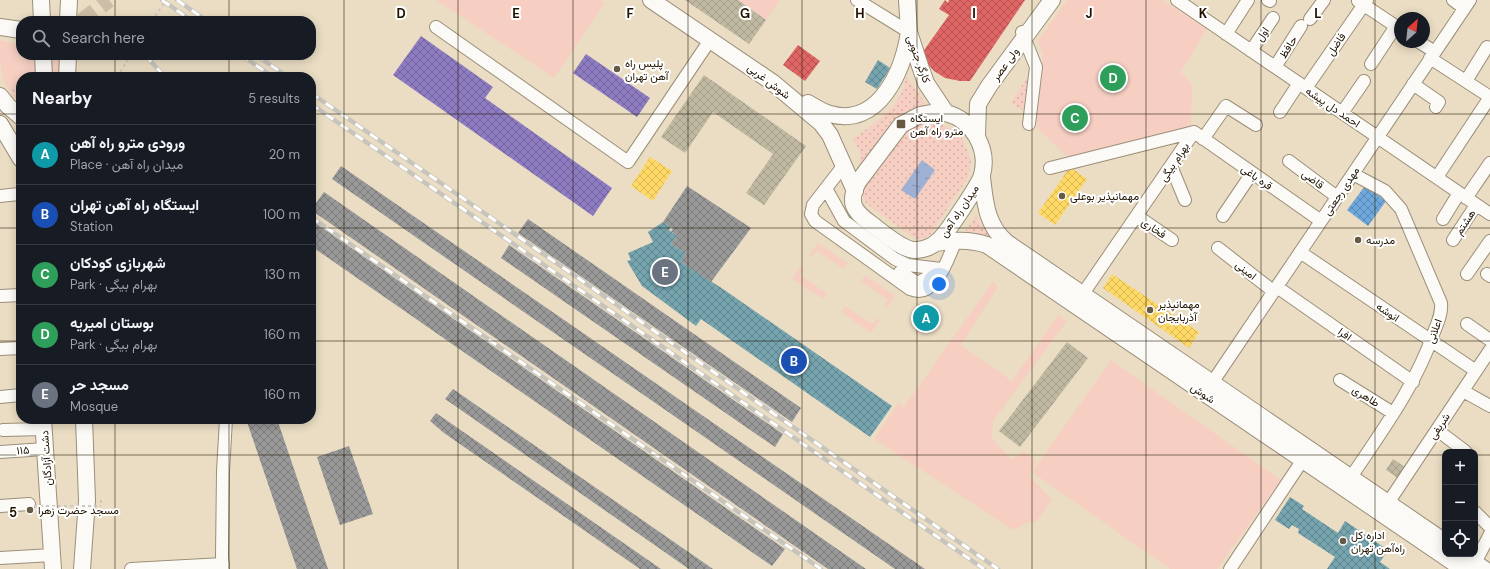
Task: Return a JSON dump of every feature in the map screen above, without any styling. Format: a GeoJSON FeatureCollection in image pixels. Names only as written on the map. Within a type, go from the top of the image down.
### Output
{"type":"FeatureCollection","features":[{"type":"Feature","properties":{"kind":"main road"},"geometry":{"type":"LineString","coordinates":[[41,0],[42,16]]}},
{"type":"Feature","properties":{"kind":"main road"},"geometry":{"type":"LineString","coordinates":[[68,0],[68,16]]}},
{"type":"Feature","properties":{"kind":"main road","name":"شوش غربی"},"geometry":{"type":"LineString","coordinates":[[651,0],[772,82],[820,123],[830,135],[855,191]]}},
{"type":"Feature","properties":{"kind":"main road","name":"کارگر جنوبی"},"geometry":{"type":"LineString","coordinates":[[907,0],[909,32],[926,83],[946,113]]}},
{"type":"Feature","properties":{"kind":"main road","name":"ولی عصر"},"geometry":{"type":"LineString","coordinates":[[977,136],[978,104],[1052,0]]}},
{"type":"Feature","properties":{"kind":"main road"},"geometry":{"type":"LineString","coordinates":[[0,27],[16,29]]}},
{"type":"Feature","properties":{"kind":"main road"},"geometry":{"type":"LineString","coordinates":[[772,82],[829,114],[847,116],[865,111],[875,105],[890,88],[904,58],[909,32]]}},
{"type":"Feature","properties":{"kind":"main road"},"geometry":{"type":"LineString","coordinates":[[43,60],[44,72]]}},
{"type":"Feature","properties":{"kind":"main road"},"geometry":{"type":"LineString","coordinates":[[67,72],[68,60]]}},
{"type":"Feature","properties":{"kind":"main road"},"geometry":{"type":"LineString","coordinates":[[0,96],[16,113]]}},
{"type":"Feature","properties":{"kind":"main road"},"geometry":{"type":"LineString","coordinates":[[855,191],[858,182],[901,125],[920,115],[946,113]]}},
{"type":"Feature","properties":{"kind":"main road","name":"میدان راه آهن"},"geometry":{"type":"LineString","coordinates":[[855,191],[853,203],[858,214],[906,248],[917,250],[924,249],[936,243],[982,177],[984,164],[983,150],[977,136],[959,120],[946,113]]}},
{"type":"Feature","properties":{"kind":"main road"},"geometry":{"type":"LineString","coordinates":[[0,124],[16,151]]}},
{"type":"Feature","properties":{"kind":"main road","name":"شوش"},"geometry":{"type":"LineString","coordinates":[[982,177],[985,209],[993,226],[1006,242],[1442,540]]}},
{"type":"Feature","properties":{"kind":"main road","name":"شوش"},"geometry":{"type":"LineString","coordinates":[[936,243],[956,240],[978,242],[986,246],[1302,461],[1466,565]]}},
{"type":"Feature","properties":{"kind":"main road"},"geometry":{"type":"LineString","coordinates":[[46,424],[53,564]]}},
{"type":"Feature","properties":{"kind":"main road","name":"دشت آزادگان"},"geometry":{"type":"LineString","coordinates":[[46,424],[45,449],[53,564]]}},
{"type":"Feature","properties":{"kind":"main road"},"geometry":{"type":"LineString","coordinates":[[74,424],[82,569]]}},
{"type":"Feature","properties":{"kind":"main road"},"geometry":{"type":"LineString","coordinates":[[82,569],[87,500],[84,424]]}},
{"type":"Feature","properties":{"kind":"street"},"geometry":{"type":"LineString","coordinates":[[857,0],[909,32]]}},
{"type":"Feature","properties":{"kind":"street"},"geometry":{"type":"LineString","coordinates":[[1029,124],[1036,67],[1025,36],[1021,31],[1044,0]]}},
{"type":"Feature","properties":{"kind":"street","name":"احمد دل پیشه"},"geometry":{"type":"LineString","coordinates":[[1176,0],[1490,214]]}},
{"type":"Feature","properties":{"kind":"street"},"geometry":{"type":"LineString","coordinates":[[1226,34],[1248,0]]}},
{"type":"Feature","properties":{"kind":"street","name":"حافظ"},"geometry":{"type":"LineString","coordinates":[[1275,67],[1324,0]]}},
{"type":"Feature","properties":{"kind":"street"},"geometry":{"type":"LineString","coordinates":[[1454,0],[1467,4]]}},
{"type":"Feature","properties":{"kind":"street"},"geometry":{"type":"LineString","coordinates":[[1362,1],[1394,25]]}},
{"type":"Feature","properties":{"kind":"street","name":"فاضل"},"geometry":{"type":"LineString","coordinates":[[1280,112],[1302,86],[1362,1]]}},
{"type":"Feature","properties":{"kind":"street","name":"مهدی رجعتی"},"geometry":{"type":"LineString","coordinates":[[1212,383],[1467,4]]}},
{"type":"Feature","properties":{"kind":"street","name":"اول"},"geometry":{"type":"LineString","coordinates":[[1251,51],[1273,18]]}},
{"type":"Feature","properties":{"kind":"street"},"geometry":{"type":"LineString","coordinates":[[436,27],[628,162],[710,40]]}},
{"type":"Feature","properties":{"kind":"street"},"geometry":{"type":"LineString","coordinates":[[1370,64],[1394,33]]}},
{"type":"Feature","properties":{"kind":"street"},"geometry":{"type":"LineString","coordinates":[[1466,81],[1487,47]]}},
{"type":"Feature","properties":{"kind":"street"},"geometry":{"type":"LineString","coordinates":[[1425,48],[1466,81],[1490,97],[1437,177]]}},
{"type":"Feature","properties":{"kind":"street"},"geometry":{"type":"LineString","coordinates":[[1342,113],[1364,81]]}},
{"type":"Feature","properties":{"kind":"street"},"geometry":{"type":"LineString","coordinates":[[1413,84],[1439,102],[1436,107]]}},
{"type":"Feature","properties":{"kind":"street"},"geometry":{"type":"LineString","coordinates":[[1198,136],[1226,106],[1256,125]]}},
{"type":"Feature","properties":{"kind":"street","name":"بهرام بیگی"},"geometry":{"type":"LineString","coordinates":[[1082,295],[1171,166],[1198,136]]}},
{"type":"Feature","properties":{"kind":"street","name":"بهرام بیگی"},"geometry":{"type":"LineString","coordinates":[[1050,168],[1198,136]]}},
{"type":"Feature","properties":{"kind":"street","name":"قره باغی"},"geometry":{"type":"LineString","coordinates":[[1198,136],[1321,221]]}},
{"type":"Feature","properties":{"kind":"street","name":"قاضی"},"geometry":{"type":"LineString","coordinates":[[1289,161],[1337,197]]}},
{"type":"Feature","properties":{"kind":"street"},"geometry":{"type":"LineString","coordinates":[[1443,219],[1490,163]]}},
{"type":"Feature","properties":{"kind":"street"},"geometry":{"type":"LineString","coordinates":[[844,165],[828,189],[812,205],[811,214],[815,221],[915,291],[928,289],[943,269],[956,240]]}},
{"type":"Feature","properties":{"kind":"street"},"geometry":{"type":"LineString","coordinates":[[1171,166],[1185,200]]}},
{"type":"Feature","properties":{"kind":"street"},"geometry":{"type":"LineString","coordinates":[[1223,216],[1252,173]]}},
{"type":"Feature","properties":{"kind":"street","name":"اعلانی"},"geometry":{"type":"LineString","coordinates":[[1351,478],[1413,382],[1431,342],[1441,311],[1441,303],[1401,209],[1385,191],[1353,174]]}},
{"type":"Feature","properties":{"kind":"street"},"geometry":{"type":"LineString","coordinates":[[828,189],[844,221],[895,259],[908,265],[943,269]]}},
{"type":"Feature","properties":{"kind":"street"},"geometry":{"type":"LineString","coordinates":[[0,196],[16,194]]}},
{"type":"Feature","properties":{"kind":"street","name":"هشتم"},"geometry":{"type":"LineString","coordinates":[[1453,240],[1476,205]]}},
{"type":"Feature","properties":{"kind":"street","name":"فخاری"},"geometry":{"type":"LineString","coordinates":[[1137,216],[1172,240]]}},
{"type":"Feature","properties":{"kind":"street"},"geometry":{"type":"LineString","coordinates":[[1467,274],[1490,241]]}},
{"type":"Feature","properties":{"kind":"street","name":"امینی"},"geometry":{"type":"LineString","coordinates":[[1218,248],[1275,289]]}},
{"type":"Feature","properties":{"kind":"street","name":"انوشه"},"geometry":{"type":"LineString","coordinates":[[1300,252],[1431,342],[1483,367]]}},
{"type":"Feature","properties":{"kind":"street","name":"افرا"},"geometry":{"type":"LineString","coordinates":[[1275,289],[1413,382]]}},
{"type":"Feature","properties":{"kind":"street"},"geometry":{"type":"LineString","coordinates":[[0,296],[16,295]]}},
{"type":"Feature","properties":{"kind":"street"},"geometry":{"type":"LineString","coordinates":[[1467,324],[1490,340]]}},
{"type":"Feature","properties":{"kind":"street"},"geometry":{"type":"LineString","coordinates":[[0,349],[16,348]]}},
{"type":"Feature","properties":{"kind":"street","name":"شریفی"},"geometry":{"type":"LineString","coordinates":[[1388,503],[1463,391],[1483,367],[1490,350]]}},
{"type":"Feature","properties":{"kind":"street","name":"طاهری"},"geometry":{"type":"LineString","coordinates":[[1340,380],[1393,413]]}},
{"type":"Feature","properties":{"kind":"street"},"geometry":{"type":"LineString","coordinates":[[1463,391],[1490,406]]}},
{"type":"Feature","properties":{"kind":"street"},"geometry":{"type":"LineString","coordinates":[[0,397],[16,396]]}},
{"type":"Feature","properties":{"kind":"street"},"geometry":{"type":"LineString","coordinates":[[3,430],[35,424]]}},
{"type":"Feature","properties":{"kind":"street"},"geometry":{"type":"LineString","coordinates":[[131,569],[223,566],[223,472],[226,424]]}},
{"type":"Feature","properties":{"kind":"street"},"geometry":{"type":"LineString","coordinates":[[1437,430],[1462,449]]}},
{"type":"Feature","properties":{"kind":"street","name":"۱۱۵"},"geometry":{"type":"LineString","coordinates":[[0,452],[45,449]]}},
{"type":"Feature","properties":{"kind":"street"},"geometry":{"type":"LineString","coordinates":[[1230,569],[1302,461]]}},
{"type":"Feature","properties":{"kind":"street"},"geometry":{"type":"LineString","coordinates":[[0,506],[31,505]]}},
{"type":"Feature","properties":{"kind":"street"},"geometry":{"type":"LineString","coordinates":[[1478,515],[1490,527]]}},
{"type":"Feature","properties":{"kind":"street"},"geometry":{"type":"LineString","coordinates":[[1466,565],[1490,534]]}},
{"type":"Feature","properties":{"kind":"street"},"geometry":{"type":"LineString","coordinates":[[0,558],[53,564]]}},
{"type":"Feature","properties":{"kind":"path"},"geometry":{"type":"LineString","coordinates":[[155,16],[166,0]]}},
{"type":"Feature","properties":{"kind":"path"},"geometry":{"type":"LineString","coordinates":[[120,72],[128,60]]}},
{"type":"Feature","properties":{"kind":"path"},"geometry":{"type":"LineString","coordinates":[[31,505],[102,506],[102,500]]}},
{"type":"Feature","properties":{"kind":"shaded area"},"geometry":{"type":"Polygon","coordinates":[[[436,0],[600,0],[605,3],[554,78],[436,0]]]}},
{"type":"Feature","properties":{"kind":"shaded area"},"geometry":{"type":"Polygon","coordinates":[[[738,0],[780,0],[766,20],[738,0]]]}},
{"type":"Feature","properties":{"kind":"shaded area"},"geometry":{"type":"Polygon","coordinates":[[[1067,0],[1163,0],[1207,29],[1181,72],[1192,84],[1191,131],[1071,160],[1039,130],[1036,120],[1043,55],[1038,41],[1067,0]]]}},
{"type":"Feature","properties":{"kind":"shaded area"},"geometry":{"type":"Polygon","coordinates":[[[0,40],[16,44],[16,60],[75,60],[77,72],[16,72],[16,99],[5,83],[0,61],[0,40]]]}},
{"type":"Feature","properties":{"kind":"shaded area"},"geometry":{"type":"Polygon","coordinates":[[[1031,71],[1028,113],[1011,103],[1031,71]]]}},
{"type":"Feature","properties":{"kind":"shaded area"},"geometry":{"type":"Polygon","coordinates":[[[906,76],[929,108],[858,172],[861,154],[853,139],[879,120],[894,105],[904,87],[906,76]]]}},
{"type":"Feature","properties":{"kind":"shaded area"},"geometry":{"type":"Polygon","coordinates":[[[934,122],[950,128],[962,138],[971,160],[969,176],[930,235],[923,239],[914,238],[867,204],[863,198],[863,189],[900,135],[917,124],[934,122]]]}},
{"type":"Feature","properties":{"kind":"shaded area"},"geometry":{"type":"Polygon","coordinates":[[[976,215],[981,225],[995,241],[974,232],[965,232],[976,215]]]}},
{"type":"Feature","properties":{"kind":"shaded area"},"geometry":{"type":"Polygon","coordinates":[[[818,243],[848,263],[844,269],[817,251],[812,257],[809,255],[818,243]]]}},
{"type":"Feature","properties":{"kind":"shaded area"},"geometry":{"type":"Polygon","coordinates":[[[801,266],[804,268],[800,275],[827,293],[823,299],[792,279],[801,266]]]}},
{"type":"Feature","properties":{"kind":"shaded area"},"geometry":{"type":"Polygon","coordinates":[[[865,275],[895,296],[887,308],[884,306],[888,300],[861,281],[865,275]]]}},
{"type":"Feature","properties":{"kind":"shaded area"},"geometry":{"type":"Polygon","coordinates":[[[993,281],[998,287],[961,345],[1012,381],[1058,315],[1067,321],[993,421],[992,438],[1012,460],[1023,451],[1036,462],[1029,476],[1052,499],[1036,522],[1029,522],[1013,530],[874,439],[898,403],[904,407],[993,281]]]}},
{"type":"Feature","properties":{"kind":"shaded area"},"geometry":{"type":"Polygon","coordinates":[[[845,306],[872,324],[877,318],[880,320],[871,333],[841,312],[845,306]]]}},
{"type":"Feature","properties":{"kind":"shaded area"},"geometry":{"type":"Polygon","coordinates":[[[1111,360],[1281,480],[1217,569],[1170,569],[1032,472],[1111,360]]]}},
{"type":"Feature","properties":{"kind":"water"},"geometry":{"type":"Polygon","coordinates":[[[922,160],[935,170],[915,199],[901,190],[922,160]]]}},
{"type":"Feature","properties":{"kind":"building: Homes"},"geometry":{"type":"Polygon","coordinates":[[[650,157],[672,171],[653,201],[631,186],[650,157]]]}},
{"type":"Feature","properties":{"kind":"building: Homes","name":"مهمانپذیر بوعلی"},"geometry":{"type":"Polygon","coordinates":[[[1070,167],[1087,179],[1055,225],[1038,213],[1070,167]]]}},
{"type":"Feature","properties":{"kind":"building: Homes","name":"مهمانپذیر آذربایجان"},"geometry":{"type":"Polygon","coordinates":[[[1112,274],[1199,332],[1189,348],[1103,288],[1112,274]]]}},
{"type":"Feature","properties":{"kind":"building: Shops"},"geometry":{"type":"Polygon","coordinates":[[[945,0],[948,3],[949,0],[1025,0],[970,81],[945,78],[934,71],[927,63],[922,53],[949,15],[939,9],[945,0]]]}},
{"type":"Feature","properties":{"kind":"building: Shops"},"geometry":{"type":"Polygon","coordinates":[[[798,45],[820,61],[805,81],[783,65],[798,45]]]}},
{"type":"Feature","properties":{"kind":"building: Offices"},"geometry":{"type":"Polygon","coordinates":[[[421,36],[493,87],[485,98],[612,188],[593,216],[393,75],[421,36]]]}},
{"type":"Feature","properties":{"kind":"building: Offices"},"geometry":{"type":"Polygon","coordinates":[[[586,54],[650,98],[637,117],[573,73],[586,54]]]}},
{"type":"Feature","properties":{"kind":"building: Schools"},"geometry":{"type":"Polygon","coordinates":[[[1365,186],[1386,201],[1368,226],[1347,210],[1365,186]]]}},
{"type":"Feature","properties":{"kind":"building: Public"},"geometry":{"type":"Polygon","coordinates":[[[878,60],[890,68],[877,89],[865,82],[878,60]]]}},
{"type":"Feature","properties":{"kind":"building: Public"},"geometry":{"type":"Polygon","coordinates":[[[663,222],[671,227],[669,230],[677,236],[671,244],[686,253],[681,262],[723,289],[892,406],[870,437],[701,319],[696,326],[642,286],[627,261],[631,260],[628,253],[653,242],[648,232],[663,222]]]}},
{"type":"Feature","properties":{"kind":"building: Public"},"geometry":{"type":"Polygon","coordinates":[[[919,304],[941,319],[933,331],[912,316],[919,304]]]}},
{"type":"Feature","properties":{"kind":"building: Public","name":"اداره کل راه‌آهن تهران"},"geometry":{"type":"Polygon","coordinates":[[[1290,497],[1304,506],[1302,509],[1338,533],[1345,521],[1388,550],[1380,562],[1390,569],[1327,569],[1335,557],[1298,533],[1299,529],[1292,525],[1289,529],[1275,520],[1290,497]]]}},
{"type":"Feature","properties":{"kind":"building: Industry"},"geometry":{"type":"Polygon","coordinates":[[[341,166],[925,569],[895,569],[332,179],[341,166]]]}},
{"type":"Feature","properties":{"kind":"building: Industry"},"geometry":{"type":"Polygon","coordinates":[[[687,186],[751,228],[711,282],[681,262],[686,253],[671,244],[677,236],[671,231],[673,229],[663,222],[687,186]]]}},
{"type":"Feature","properties":{"kind":"building: Industry"},"geometry":{"type":"Polygon","coordinates":[[[324,192],[866,569],[828,569],[316,213],[316,203],[324,192]]]}},
{"type":"Feature","properties":{"kind":"building: Industry"},"geometry":{"type":"Polygon","coordinates":[[[528,219],[801,408],[792,422],[518,233],[528,219]]]}},
{"type":"Feature","properties":{"kind":"building: Industry"},"geometry":{"type":"Polygon","coordinates":[[[316,223],[785,549],[772,566],[316,249],[316,223]]]}},
{"type":"Feature","properties":{"kind":"building: Industry"},"geometry":{"type":"Polygon","coordinates":[[[509,245],[783,434],[775,447],[501,258],[509,245]]]}},
{"type":"Feature","properties":{"kind":"building: Industry"},"geometry":{"type":"Polygon","coordinates":[[[453,389],[713,569],[689,569],[445,399],[453,389]]]}},
{"type":"Feature","properties":{"kind":"building: Industry"},"geometry":{"type":"Polygon","coordinates":[[[436,413],[661,569],[640,569],[444,433],[430,421],[436,413]]]}},
{"type":"Feature","properties":{"kind":"building: Industry"},"geometry":{"type":"Polygon","coordinates":[[[248,424],[279,424],[328,569],[297,569],[248,424]]]}},
{"type":"Feature","properties":{"kind":"building: Industry"},"geometry":{"type":"Polygon","coordinates":[[[349,446],[373,514],[340,525],[317,457],[349,446]]]}},
{"type":"Feature","properties":{"kind":"building: Other"},"geometry":{"type":"Polygon","coordinates":[[[685,0],[738,0],[766,20],[749,44],[685,0]]]}},
{"type":"Feature","properties":{"kind":"building: Other"},"geometry":{"type":"Polygon","coordinates":[[[704,75],[806,146],[764,205],[746,193],[773,154],[713,112],[685,153],[661,137],[704,75]]]}},
{"type":"Feature","properties":{"kind":"building: Other"},"geometry":{"type":"Polygon","coordinates":[[[1067,342],[1088,358],[1020,447],[999,431],[1067,342]]]}},
{"type":"Feature","properties":{"kind":"building: Other"},"geometry":{"type":"Polygon","coordinates":[[[1393,459],[1405,467],[1398,478],[1386,470],[1393,459]]]}},
{"type":"Feature","properties":{"kind":"tunnel"},"geometry":{"type":"LineString","coordinates":[[88,16],[109,0]]}},
{"type":"Feature","properties":{"kind":"railway"},"geometry":{"type":"LineString","coordinates":[[162,0],[185,16]]}},
{"type":"Feature","properties":{"kind":"railway"},"geometry":{"type":"LineString","coordinates":[[177,0],[200,16]]}},
{"type":"Feature","properties":{"kind":"railway"},"geometry":{"type":"LineString","coordinates":[[150,60],[160,72]]}},
{"type":"Feature","properties":{"kind":"railway"},"geometry":{"type":"LineString","coordinates":[[248,60],[266,72]]}},
{"type":"Feature","properties":{"kind":"railway"},"geometry":{"type":"LineString","coordinates":[[263,60],[281,72]]}},
{"type":"Feature","properties":{"kind":"railway"},"geometry":{"type":"LineString","coordinates":[[316,96],[998,569]]}},
{"type":"Feature","properties":{"kind":"railway"},"geometry":{"type":"LineString","coordinates":[[316,107],[984,569]]}},
{"type":"Feature","properties":{"kind":"railway"},"geometry":{"type":"LineString","coordinates":[[316,220],[821,569]]}},
{"type":"Feature","properties":{"kind":"place","name":"پلیس راه آهن تهران"},"geometry":{"type":"Point","coordinates":[617,69]}},
{"type":"Feature","properties":{"kind":"place","name":"بوستان امیریه"},"geometry":{"type":"Point","coordinates":[1113,78]}},
{"type":"Feature","properties":{"kind":"place","name":"شهربازی کودکان"},"geometry":{"type":"Point","coordinates":[1075,118]}},
{"type":"Feature","properties":{"kind":"place","name":"ایستگاه مترو راه آهن"},"geometry":{"type":"Point","coordinates":[901,124]}},
{"type":"Feature","properties":{"kind":"place","name":"مهمانپذیر بوعلی"},"geometry":{"type":"Point","coordinates":[1062,196]}},
{"type":"Feature","properties":{"kind":"place","name":"مدرسه"},"geometry":{"type":"Point","coordinates":[1358,240]}},
{"type":"Feature","properties":{"kind":"place","name":"مسجد حر"},"geometry":{"type":"Point","coordinates":[665,272]}},
{"type":"Feature","properties":{"kind":"place","name":"مهمانپذیر آذربایجان"},"geometry":{"type":"Point","coordinates":[1150,310]}},
{"type":"Feature","properties":{"kind":"place","name":"ورودی مترو راه آهن"},"geometry":{"type":"Point","coordinates":[926,318]}},
{"type":"Feature","properties":{"kind":"place","name":"ایستگاه راه آهن تهران"},"geometry":{"type":"Point","coordinates":[794,361]}},
{"type":"Feature","properties":{"kind":"place","name":"مسجد حضرت زهرا"},"geometry":{"type":"Point","coordinates":[30,510]}},
{"type":"Feature","properties":{"kind":"place","name":"اداره کل راه‌آهن تهران"},"geometry":{"type":"Point","coordinates":[1343,541]}}]}
